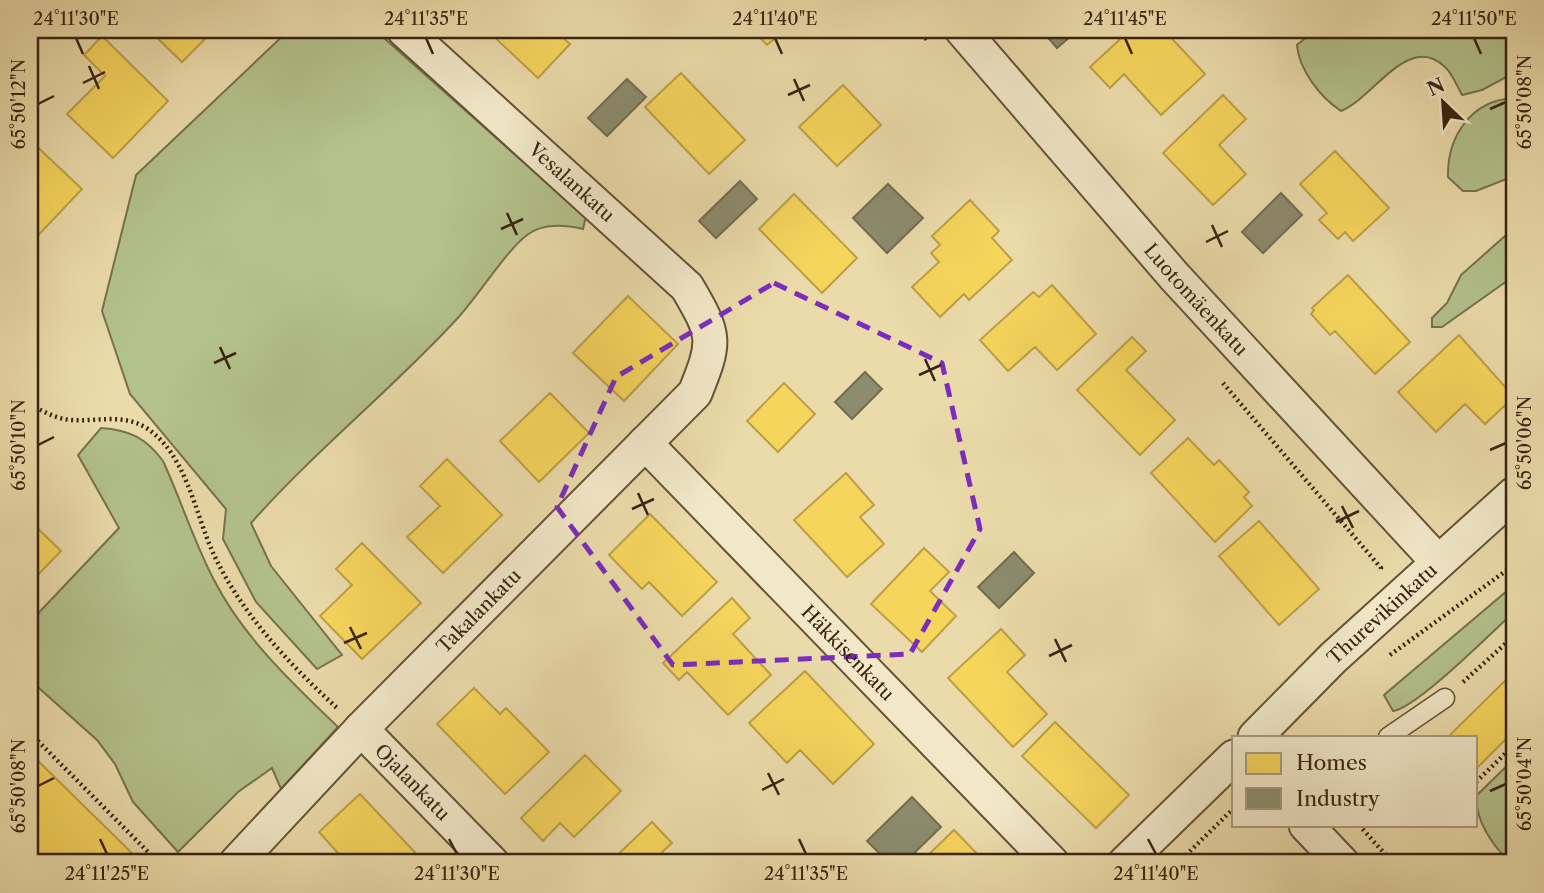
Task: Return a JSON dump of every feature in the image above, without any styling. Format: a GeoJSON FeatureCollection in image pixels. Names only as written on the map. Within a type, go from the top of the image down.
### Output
{"type":"FeatureCollection","features":[{"type":"Feature","properties":{"kind":"street","name":"Vesalankatu"},"geometry":{"type":"LineString","coordinates":[[404,30],[687,287],[707,320],[711,353]]}},
{"type":"Feature","properties":{"kind":"street","name":"Luotomäenkatu"},"geometry":{"type":"LineString","coordinates":[[962,30],[1174,276],[1437,562]]}},
{"type":"Feature","properties":{"kind":"street","name":"Takalankatu"},"geometry":{"type":"LineString","coordinates":[[236,863],[360,729],[695,393],[711,353]]}},
{"type":"Feature","properties":{"kind":"street","name":"Häkkisenkatu"},"geometry":{"type":"LineString","coordinates":[[645,443],[1052,863]]}},
{"type":"Feature","properties":{"kind":"street","name":"Thurevikinkatu"},"geometry":{"type":"LineString","coordinates":[[1256,736],[1333,658],[1514,494]]}},
{"type":"Feature","properties":{"kind":"street","name":"Ojalankatu"},"geometry":{"type":"LineString","coordinates":[[360,729],[492,863]]}},
{"type":"Feature","properties":{"kind":"street"},"geometry":{"type":"LineString","coordinates":[[1125,863],[1232,759]]}},
{"type":"Feature","properties":{"kind":"street"},"geometry":{"type":"LineString","coordinates":[[1307,826],[1342,863]]}},
{"type":"Feature","properties":{"kind":"lane"},"geometry":{"type":"LineString","coordinates":[[1389,736],[1445,698]]}},
{"type":"Feature","properties":{"kind":"path"},"geometry":{"type":"LineString","coordinates":[[30,405],[64,419],[124,418],[148,429],[168,451],[186,482],[214,555],[245,610],[304,678],[360,729]]}},
{"type":"Feature","properties":{"kind":"path"},"geometry":{"type":"LineString","coordinates":[[1385,659],[1514,565]]}},
{"type":"Feature","properties":{"kind":"path"},"geometry":{"type":"LineString","coordinates":[[1445,698],[1514,636]]}},
{"type":"Feature","properties":{"kind":"path"},"geometry":{"type":"LineString","coordinates":[[30,733],[159,863]]}},
{"type":"Feature","properties":{"kind":"path"},"geometry":{"type":"LineString","coordinates":[[1478,780],[1514,745]]}},
{"type":"Feature","properties":{"kind":"path"},"geometry":{"type":"LineString","coordinates":[[1178,863],[1232,810]]}},
{"type":"Feature","properties":{"kind":"path"},"geometry":{"type":"LineString","coordinates":[[1360,826],[1393,863]]}},
{"type":"Feature","properties":{"kind":"highlighted area"},"geometry":{"type":"Polygon","coordinates":[[[774,283],[942,363],[980,529],[910,654],[673,665],[557,507],[616,377],[774,283]]]}},
{"type":"Feature","properties":{"kind":"green space"},"geometry":{"type":"Polygon","coordinates":[[[289,30],[375,30],[521,160],[575,198],[587,212],[583,229],[562,226],[540,228],[518,243],[455,321],[251,523],[271,566],[342,655],[317,669],[256,602],[223,539],[226,509],[130,394],[102,311],[136,175],[289,30]]]}},
{"type":"Feature","properties":{"kind":"green space"},"geometry":{"type":"Polygon","coordinates":[[[1315,30],[1514,30],[1514,73],[1482,90],[1462,95],[1445,67],[1431,58],[1418,57],[1392,71],[1354,104],[1341,111],[1312,82],[1302,64],[1297,45],[1315,30]]]}},
{"type":"Feature","properties":{"kind":"green space"},"geometry":{"type":"Polygon","coordinates":[[[1514,98],[1514,176],[1476,191],[1463,191],[1448,177],[1452,148],[1457,135],[1474,113],[1499,100],[1514,98]]]}},
{"type":"Feature","properties":{"kind":"green space"},"geometry":{"type":"Polygon","coordinates":[[[1514,228],[1514,276],[1442,327],[1432,327],[1432,318],[1447,303],[1461,275],[1514,228]]]}},
{"type":"Feature","properties":{"kind":"green space"},"geometry":{"type":"Polygon","coordinates":[[[101,428],[129,433],[144,441],[163,461],[200,551],[239,621],[270,659],[338,727],[281,789],[272,768],[238,792],[178,852],[133,802],[115,764],[97,740],[30,680],[30,622],[119,528],[78,455],[101,428]]]}},
{"type":"Feature","properties":{"kind":"green space"},"geometry":{"type":"Polygon","coordinates":[[[1514,585],[1514,612],[1436,684],[1404,707],[1393,711],[1384,695],[1514,585]]]}},
{"type":"Feature","properties":{"kind":"green space"},"geometry":{"type":"Polygon","coordinates":[[[1514,759],[1514,863],[1510,863],[1482,824],[1478,810],[1478,794],[1514,759]]]}},
{"type":"Feature","properties":{"kind":"building: Homes"},"geometry":{"type":"Polygon","coordinates":[[[149,30],[214,30],[182,62],[149,30]]]}},
{"type":"Feature","properties":{"kind":"building: Homes"},"geometry":{"type":"Polygon","coordinates":[[[493,30],[554,30],[570,44],[538,78],[490,33],[493,30]]]}},
{"type":"Feature","properties":{"kind":"building: Homes"},"geometry":{"type":"Polygon","coordinates":[[[753,30],[785,30],[767,45],[753,30]]]}},
{"type":"Feature","properties":{"kind":"building: Homes"},"geometry":{"type":"Polygon","coordinates":[[[1130,30],[1164,30],[1205,74],[1161,115],[1124,74],[1110,88],[1090,67],[1130,30]]]}},
{"type":"Feature","properties":{"kind":"building: Homes"},"geometry":{"type":"Polygon","coordinates":[[[102,36],[168,101],[113,158],[67,114],[105,76],[84,55],[102,36]]]}},
{"type":"Feature","properties":{"kind":"building: Homes"},"geometry":{"type":"Polygon","coordinates":[[[681,73],[745,140],[709,174],[645,107],[681,73]]]}},
{"type":"Feature","properties":{"kind":"building: Homes"},"geometry":{"type":"Polygon","coordinates":[[[843,85],[881,125],[837,166],[799,127],[843,85]]]}},
{"type":"Feature","properties":{"kind":"building: Homes"},"geometry":{"type":"Polygon","coordinates":[[[1223,95],[1246,119],[1219,145],[1246,174],[1213,205],[1163,153],[1223,95]]]}},
{"type":"Feature","properties":{"kind":"building: Homes"},"geometry":{"type":"Polygon","coordinates":[[[30,140],[82,189],[30,244],[30,140]]]}},
{"type":"Feature","properties":{"kind":"building: Homes"},"geometry":{"type":"Polygon","coordinates":[[[1335,151],[1389,208],[1353,241],[1345,232],[1338,239],[1319,220],[1327,213],[1300,184],[1335,151]]]}},
{"type":"Feature","properties":{"kind":"building: Homes"},"geometry":{"type":"Polygon","coordinates":[[[794,194],[857,258],[822,293],[759,229],[794,194]]]}},
{"type":"Feature","properties":{"kind":"building: Homes"},"geometry":{"type":"Polygon","coordinates":[[[970,200],[999,231],[992,238],[1012,260],[969,300],[964,294],[940,317],[912,287],[939,262],[931,253],[940,245],[932,236],[970,200]]]}},
{"type":"Feature","properties":{"kind":"building: Homes"},"geometry":{"type":"Polygon","coordinates":[[[1348,275],[1410,342],[1375,374],[1335,331],[1330,335],[1311,314],[1314,310],[1312,308],[1348,275]]]}},
{"type":"Feature","properties":{"kind":"building: Homes"},"geometry":{"type":"Polygon","coordinates":[[[1052,285],[1096,334],[1057,370],[1035,347],[1008,371],[980,340],[1033,292],[1039,297],[1052,285]]]}},
{"type":"Feature","properties":{"kind":"building: Homes"},"geometry":{"type":"Polygon","coordinates":[[[628,296],[678,344],[624,401],[573,353],[628,296]]]}},
{"type":"Feature","properties":{"kind":"building: Homes"},"geometry":{"type":"Polygon","coordinates":[[[1459,335],[1514,397],[1485,424],[1465,404],[1436,432],[1398,392],[1459,335]]]}},
{"type":"Feature","properties":{"kind":"building: Homes"},"geometry":{"type":"Polygon","coordinates":[[[1132,337],[1146,351],[1126,370],[1175,420],[1140,455],[1077,390],[1132,337]]]}},
{"type":"Feature","properties":{"kind":"building: Homes"},"geometry":{"type":"Polygon","coordinates":[[[784,383],[815,414],[778,452],[747,421],[784,383]]]}},
{"type":"Feature","properties":{"kind":"building: Homes"},"geometry":{"type":"Polygon","coordinates":[[[550,393],[589,433],[539,482],[500,441],[550,393]]]}},
{"type":"Feature","properties":{"kind":"building: Homes"},"geometry":{"type":"Polygon","coordinates":[[[1188,438],[1214,465],[1219,460],[1249,492],[1244,497],[1252,506],[1215,542],[1151,473],[1188,438]]]}},
{"type":"Feature","properties":{"kind":"building: Homes"},"geometry":{"type":"Polygon","coordinates":[[[447,459],[502,515],[443,573],[407,537],[440,506],[420,486],[447,459]]]}},
{"type":"Feature","properties":{"kind":"building: Homes"},"geometry":{"type":"Polygon","coordinates":[[[846,473],[874,505],[860,517],[884,544],[847,577],[794,520],[846,473]]]}},
{"type":"Feature","properties":{"kind":"building: Homes"},"geometry":{"type":"Polygon","coordinates":[[[650,514],[717,582],[682,616],[649,582],[642,589],[609,555],[650,514]]]}},
{"type":"Feature","properties":{"kind":"building: Homes"},"geometry":{"type":"Polygon","coordinates":[[[30,521],[61,551],[30,583],[30,521]]]}},
{"type":"Feature","properties":{"kind":"building: Homes"},"geometry":{"type":"Polygon","coordinates":[[[1259,521],[1319,589],[1279,625],[1219,556],[1259,521]]]}},
{"type":"Feature","properties":{"kind":"building: Homes"},"geometry":{"type":"Polygon","coordinates":[[[362,543],[421,603],[362,659],[320,616],[352,585],[336,569],[362,543]]]}},
{"type":"Feature","properties":{"kind":"building: Homes"},"geometry":{"type":"Polygon","coordinates":[[[924,548],[949,572],[930,591],[956,616],[922,652],[871,604],[924,548]]]}},
{"type":"Feature","properties":{"kind":"building: Homes"},"geometry":{"type":"Polygon","coordinates":[[[732,598],[750,618],[733,634],[771,675],[728,715],[687,672],[679,680],[663,663],[732,598]]]}},
{"type":"Feature","properties":{"kind":"building: Homes"},"geometry":{"type":"Polygon","coordinates":[[[1001,629],[1025,655],[1007,672],[1047,714],[1013,747],[948,678],[1001,629]]]}},
{"type":"Feature","properties":{"kind":"building: Homes"},"geometry":{"type":"Polygon","coordinates":[[[805,671],[874,744],[833,784],[800,750],[787,763],[749,723],[805,671]]]}},
{"type":"Feature","properties":{"kind":"building: Homes"},"geometry":{"type":"Polygon","coordinates":[[[1514,672],[1514,731],[1478,767],[1478,736],[1449,736],[1514,672]]]}},
{"type":"Feature","properties":{"kind":"building: Homes"},"geometry":{"type":"Polygon","coordinates":[[[474,688],[500,714],[506,708],[549,752],[505,794],[437,724],[474,688]]]}},
{"type":"Feature","properties":{"kind":"building: Homes"},"geometry":{"type":"Polygon","coordinates":[[[1055,722],[1129,795],[1096,828],[1022,756],[1055,722]]]}},
{"type":"Feature","properties":{"kind":"building: Homes"},"geometry":{"type":"Polygon","coordinates":[[[30,753],[142,863],[48,863],[30,845],[30,753]]]}},
{"type":"Feature","properties":{"kind":"building: Homes"},"geometry":{"type":"Polygon","coordinates":[[[585,755],[621,791],[574,837],[560,823],[543,841],[521,818],[585,755]]]}},
{"type":"Feature","properties":{"kind":"building: Homes"},"geometry":{"type":"Polygon","coordinates":[[[360,794],[425,863],[347,863],[319,832],[360,794]]]}},
{"type":"Feature","properties":{"kind":"building: Homes"},"geometry":{"type":"Polygon","coordinates":[[[652,822],[672,843],[662,852],[673,863],[609,863],[652,822]]]}},
{"type":"Feature","properties":{"kind":"building: Homes"},"geometry":{"type":"Polygon","coordinates":[[[954,830],[986,863],[920,863],[954,830]]]}},
{"type":"Feature","properties":{"kind":"building: Industry"},"geometry":{"type":"Polygon","coordinates":[[[1078,30],[1057,48],[1043,32],[1078,30]]]}},
{"type":"Feature","properties":{"kind":"building: Industry"},"geometry":{"type":"Polygon","coordinates":[[[627,79],[646,97],[607,136],[588,118],[627,79]]]}},
{"type":"Feature","properties":{"kind":"building: Industry"},"geometry":{"type":"Polygon","coordinates":[[[740,181],[757,199],[716,238],[699,221],[740,181]]]}},
{"type":"Feature","properties":{"kind":"building: Industry"},"geometry":{"type":"Polygon","coordinates":[[[888,184],[923,218],[887,253],[853,218],[888,184]]]}},
{"type":"Feature","properties":{"kind":"building: Industry"},"geometry":{"type":"Polygon","coordinates":[[[1281,193],[1302,215],[1263,253],[1242,232],[1281,193]]]}},
{"type":"Feature","properties":{"kind":"building: Industry"},"geometry":{"type":"Polygon","coordinates":[[[865,372],[882,389],[852,419],[835,402],[865,372]]]}},
{"type":"Feature","properties":{"kind":"building: Industry"},"geometry":{"type":"Polygon","coordinates":[[[1014,552],[1034,573],[999,608],[978,587],[1014,552]]]}},
{"type":"Feature","properties":{"kind":"building: Industry"},"geometry":{"type":"Polygon","coordinates":[[[912,797],[941,827],[904,863],[889,863],[867,841],[912,797]]]}}]}
